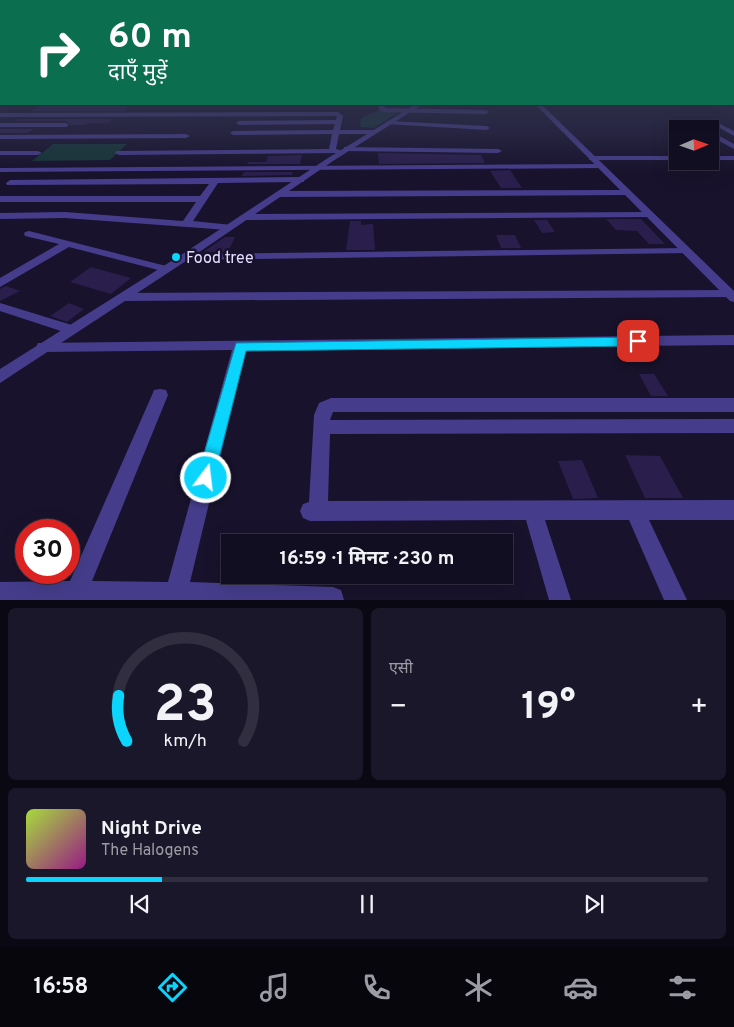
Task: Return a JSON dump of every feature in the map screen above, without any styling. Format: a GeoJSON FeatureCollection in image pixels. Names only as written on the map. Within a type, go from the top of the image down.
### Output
{"type":"FeatureCollection","features":[{"type":"Feature","properties":{"kind":"street"},"geometry":{"type":"LineString","coordinates":[[228,143],[239,123],[245,117]]}},
{"type":"Feature","properties":{"kind":"street"},"geometry":{"type":"LineString","coordinates":[[239,123],[315,117]]}},
{"type":"Feature","properties":{"kind":"street"},"geometry":{"type":"LineString","coordinates":[[332,151],[338,133],[340,117]]}},
{"type":"Feature","properties":{"kind":"street"},"geometry":{"type":"LineString","coordinates":[[0,376],[398,117]]}},
{"type":"Feature","properties":{"kind":"street"},"geometry":{"type":"LineString","coordinates":[[551,117],[732,296]]}},
{"type":"Feature","properties":{"kind":"street"},"geometry":{"type":"LineString","coordinates":[[388,123],[487,128]]}},
{"type":"Feature","properties":{"kind":"street"},"geometry":{"type":"LineString","coordinates":[[0,125],[66,125]]}},
{"type":"Feature","properties":{"kind":"street"},"geometry":{"type":"LineString","coordinates":[[720,126],[734,134]]}},
{"type":"Feature","properties":{"kind":"street"},"geometry":{"type":"LineString","coordinates":[[119,154],[338,133],[374,132]]}},
{"type":"Feature","properties":{"kind":"street"},"geometry":{"type":"LineString","coordinates":[[0,137],[186,136]]}},
{"type":"Feature","properties":{"kind":"street"},"geometry":{"type":"LineString","coordinates":[[719,138],[734,147]]}},
{"type":"Feature","properties":{"kind":"street"},"geometry":{"type":"LineString","coordinates":[[228,143],[332,151],[498,151]]}},
{"type":"Feature","properties":{"kind":"street"},"geometry":{"type":"LineString","coordinates":[[0,153],[38,153]]}},
{"type":"Feature","properties":{"kind":"street"},"geometry":{"type":"LineString","coordinates":[[592,158],[669,158]]}},
{"type":"Feature","properties":{"kind":"street"},"geometry":{"type":"LineString","coordinates":[[719,158],[734,158]]}},
{"type":"Feature","properties":{"kind":"street"},"geometry":{"type":"LineString","coordinates":[[0,190],[36,163]]}},
{"type":"Feature","properties":{"kind":"street"},"geometry":{"type":"LineString","coordinates":[[0,170],[600,166]]}},
{"type":"Feature","properties":{"kind":"street"},"geometry":{"type":"LineString","coordinates":[[10,183],[301,180]]}},
{"type":"Feature","properties":{"kind":"street"},"geometry":{"type":"LineString","coordinates":[[186,224],[215,181]]}},
{"type":"Feature","properties":{"kind":"street"},"geometry":{"type":"LineString","coordinates":[[279,194],[627,193]]}},
{"type":"Feature","properties":{"kind":"street"},"geometry":{"type":"LineString","coordinates":[[0,199],[202,198]]}},
{"type":"Feature","properties":{"kind":"street"},"geometry":{"type":"LineString","coordinates":[[0,216],[66,215],[228,227]]}},
{"type":"Feature","properties":{"kind":"street"},"geometry":{"type":"LineString","coordinates":[[244,217],[649,215]]}},
{"type":"Feature","properties":{"kind":"street"},"geometry":{"type":"LineString","coordinates":[[29,234],[166,268]]}},
{"type":"Feature","properties":{"kind":"street"},"geometry":{"type":"LineString","coordinates":[[0,283],[68,243]]}},
{"type":"Feature","properties":{"kind":"street"},"geometry":{"type":"LineString","coordinates":[[185,257],[686,251]]}},
{"type":"Feature","properties":{"kind":"street"},"geometry":{"type":"LineString","coordinates":[[122,298],[732,296]]}},
{"type":"Feature","properties":{"kind":"street"},"geometry":{"type":"LineString","coordinates":[[0,307],[70,329]]}},
{"type":"Feature","properties":{"kind":"street"},"geometry":{"type":"LineString","coordinates":[[43,347],[734,340]]}},
{"type":"Feature","properties":{"kind":"street"},"geometry":{"type":"LineString","coordinates":[[175,596],[240,346]]}},
{"type":"Feature","properties":{"kind":"street"},"geometry":{"type":"LineString","coordinates":[[74,595],[160,394]]}},
{"type":"Feature","properties":{"kind":"street"},"geometry":{"type":"LineString","coordinates":[[734,405],[331,405],[325,408],[314,511],[532,512],[734,510]]}},
{"type":"Feature","properties":{"kind":"street"},"geometry":{"type":"LineString","coordinates":[[322,427],[734,426]]}},
{"type":"Feature","properties":{"kind":"street"},"geometry":{"type":"LineString","coordinates":[[635,511],[676,600]]}},
{"type":"Feature","properties":{"kind":"street"},"geometry":{"type":"LineString","coordinates":[[532,512],[560,600]]}},
{"type":"Feature","properties":{"kind":"street"},"geometry":{"type":"LineString","coordinates":[[0,593],[333,598]]}},
{"type":"Feature","properties":{"kind":"green space"},"geometry":{"type":"Polygon","coordinates":[[[391,117],[374,128],[360,127],[361,118],[391,117]]]}},
{"type":"Feature","properties":{"kind":"green space"},"geometry":{"type":"Polygon","coordinates":[[[53,144],[127,144],[110,160],[32,161],[53,144]]]}},
{"type":"Feature","properties":{"kind":"building"},"geometry":{"type":"Polygon","coordinates":[[[19,119],[113,119],[107,123],[71,125],[66,121],[15,121],[19,119]]]}},
{"type":"Feature","properties":{"kind":"building"},"geometry":{"type":"Polygon","coordinates":[[[0,129],[34,129],[27,133],[0,133],[0,129]]]}},
{"type":"Feature","properties":{"kind":"building"},"geometry":{"type":"Polygon","coordinates":[[[378,153],[481,155],[485,163],[379,164],[378,153]]]}},
{"type":"Feature","properties":{"kind":"building"},"geometry":{"type":"Polygon","coordinates":[[[302,155],[300,164],[247,164],[248,162],[266,162],[268,156],[302,155]]]}},
{"type":"Feature","properties":{"kind":"building"},"geometry":{"type":"Polygon","coordinates":[[[510,170],[522,188],[501,188],[490,171],[510,170]]]}},
{"type":"Feature","properties":{"kind":"building"},"geometry":{"type":"Polygon","coordinates":[[[244,172],[293,172],[292,175],[242,176],[244,172]]]}},
{"type":"Feature","properties":{"kind":"building"},"geometry":{"type":"Polygon","coordinates":[[[606,219],[641,219],[665,244],[649,244],[637,231],[616,230],[606,219]]]}},
{"type":"Feature","properties":{"kind":"building"},"geometry":{"type":"Polygon","coordinates":[[[534,220],[547,220],[555,232],[542,233],[534,220]]]}},
{"type":"Feature","properties":{"kind":"building"},"geometry":{"type":"Polygon","coordinates":[[[350,221],[361,221],[361,225],[373,224],[375,250],[346,250],[350,221]]]}},
{"type":"Feature","properties":{"kind":"building"},"geometry":{"type":"Polygon","coordinates":[[[496,235],[515,235],[521,248],[501,248],[496,235]]]}},
{"type":"Feature","properties":{"kind":"building"},"geometry":{"type":"Polygon","coordinates":[[[225,237],[235,237],[228,252],[203,252],[225,237]]]}},
{"type":"Feature","properties":{"kind":"building"},"geometry":{"type":"Polygon","coordinates":[[[91,267],[131,278],[111,294],[70,282],[91,267]]]}},
{"type":"Feature","properties":{"kind":"building"},"geometry":{"type":"Polygon","coordinates":[[[6,286],[20,291],[0,301],[0,289],[6,286]]]}},
{"type":"Feature","properties":{"kind":"building"},"geometry":{"type":"Polygon","coordinates":[[[69,303],[84,309],[67,322],[50,316],[69,303]]]}},
{"type":"Feature","properties":{"kind":"building"},"geometry":{"type":"Polygon","coordinates":[[[639,374],[654,374],[668,396],[651,396],[639,374]]]}},
{"type":"Feature","properties":{"kind":"building"},"geometry":{"type":"Polygon","coordinates":[[[625,455],[660,456],[683,498],[645,498],[625,455]]]}},
{"type":"Feature","properties":{"kind":"building"},"geometry":{"type":"Polygon","coordinates":[[[582,460],[598,498],[573,499],[558,461],[582,460]]]}},
{"type":"Feature","properties":{"kind":"place","name":"Food tree"},"geometry":{"type":"Point","coordinates":[176,257]}},
{"type":"Feature","properties":{"kind":"route"},"geometry":{"type":"LineString","coordinates":[[206,478],[240,346],[638,341]]}}]}
